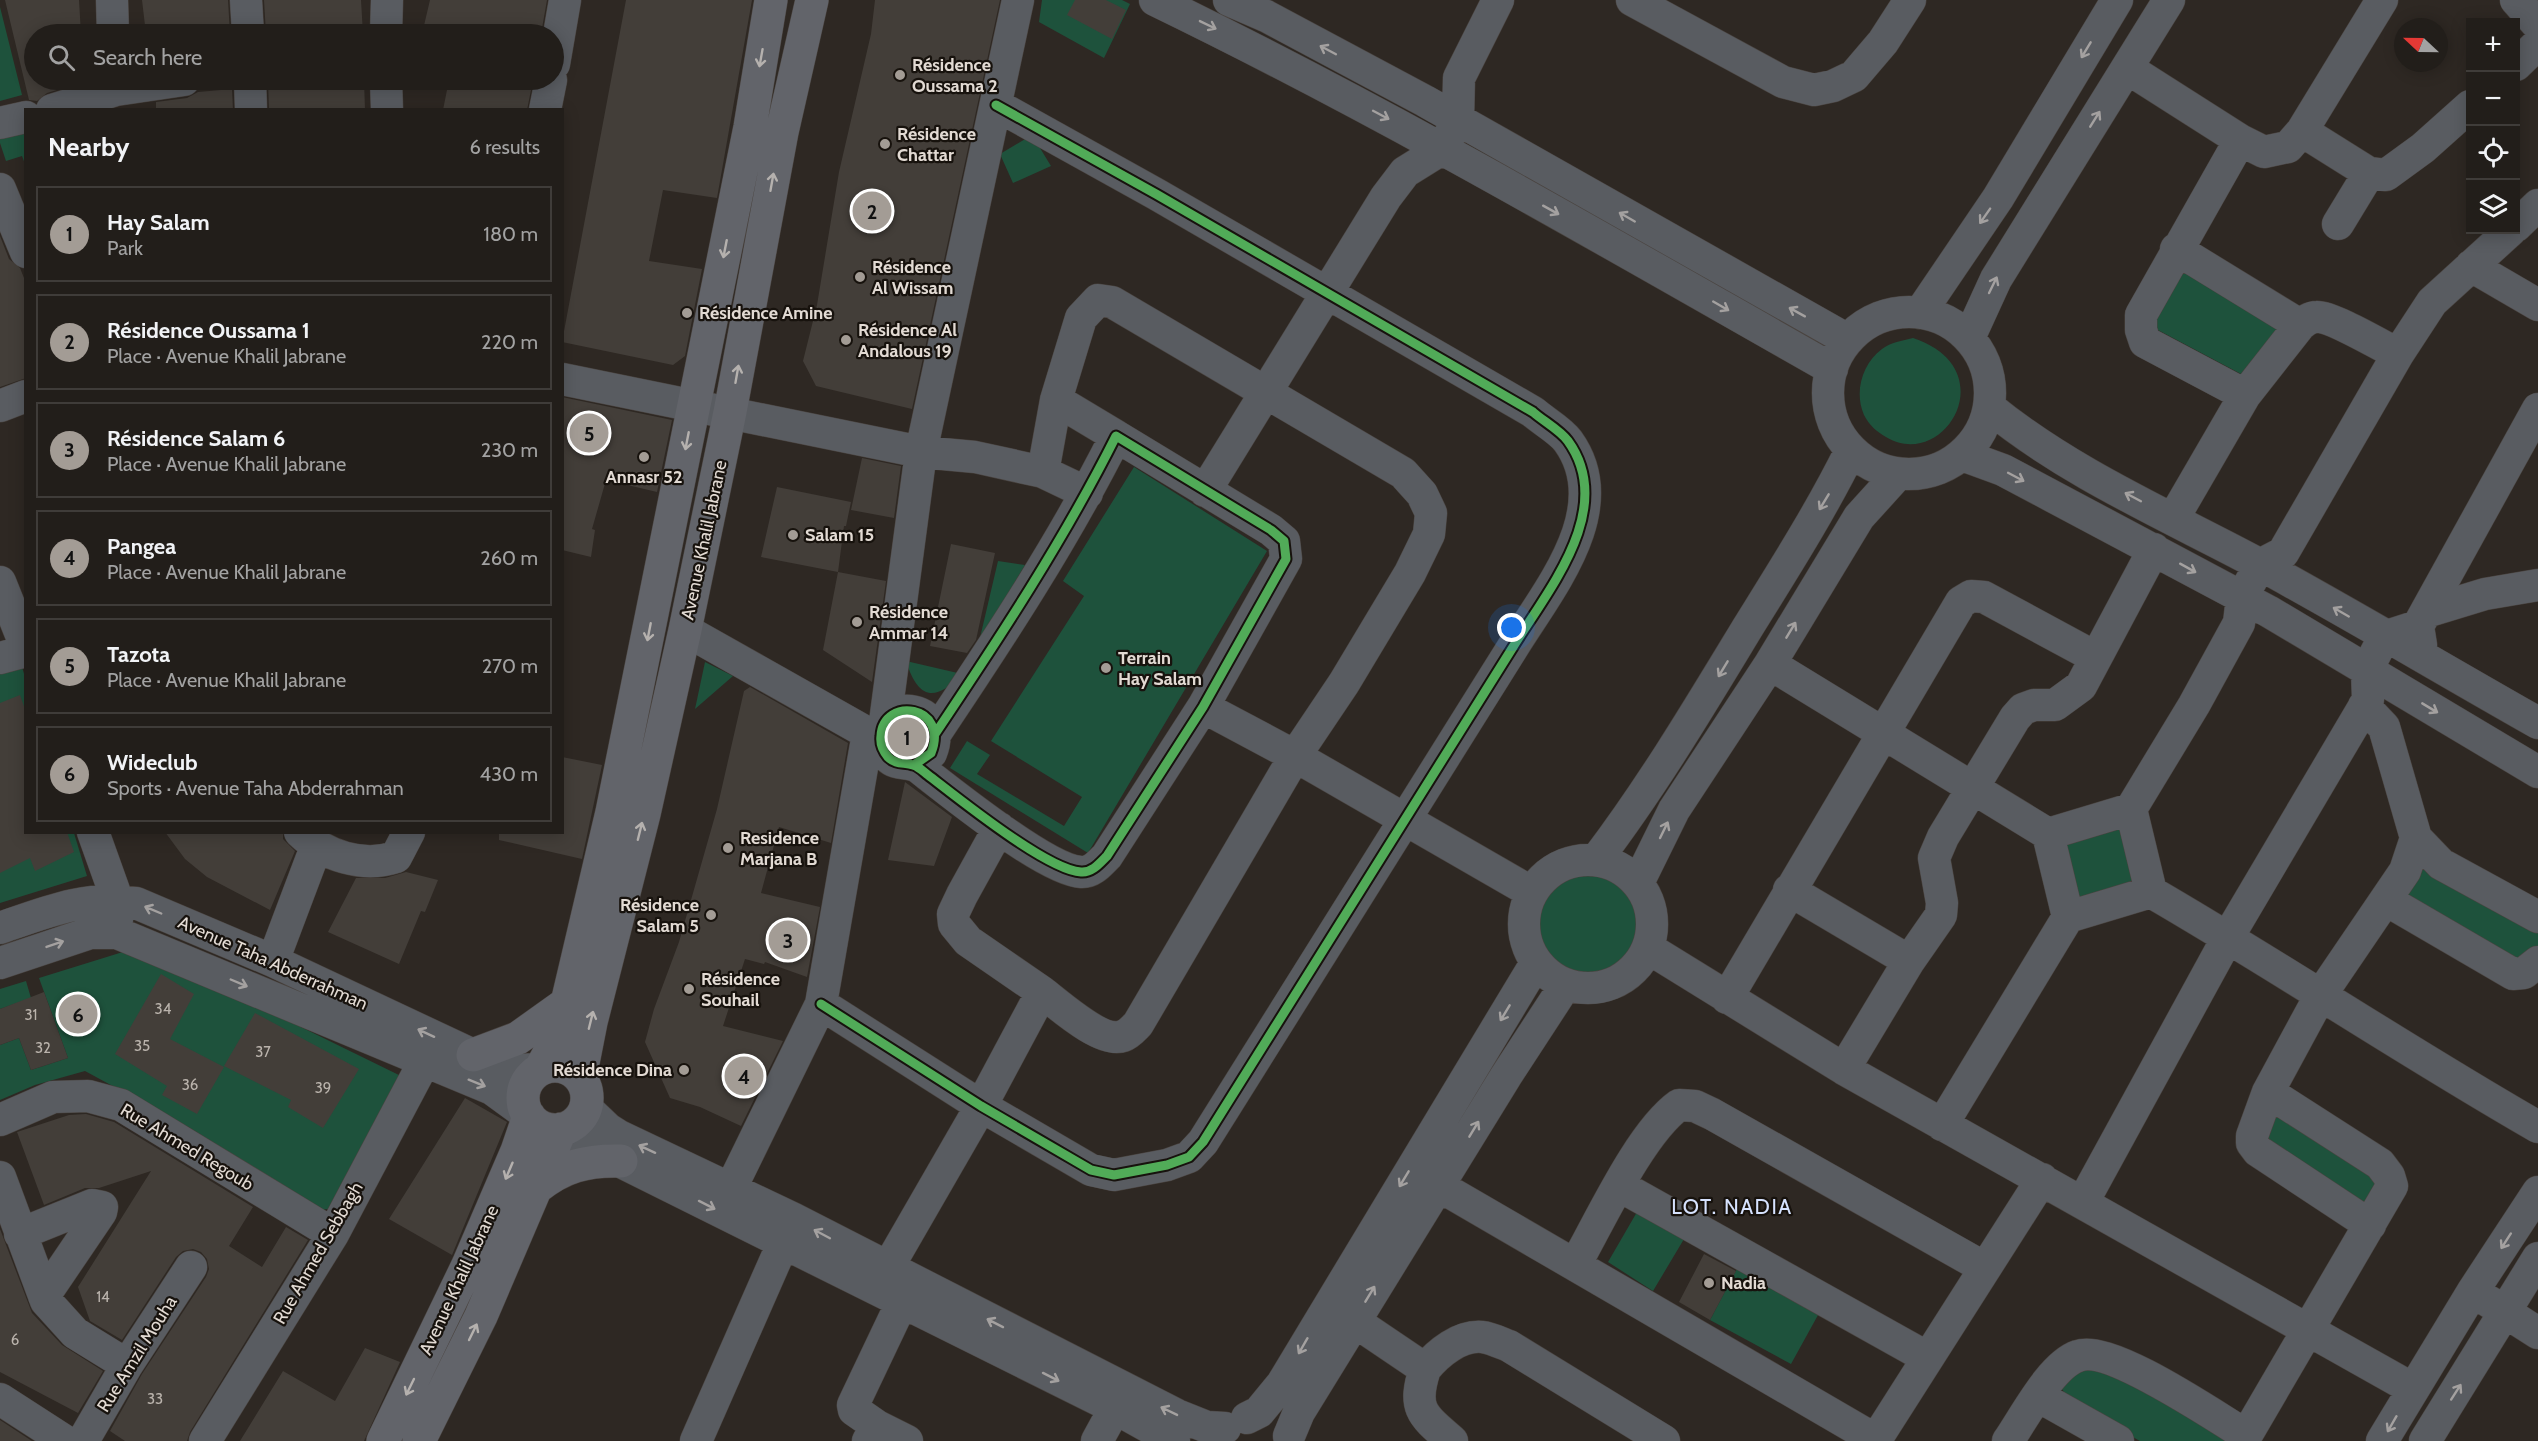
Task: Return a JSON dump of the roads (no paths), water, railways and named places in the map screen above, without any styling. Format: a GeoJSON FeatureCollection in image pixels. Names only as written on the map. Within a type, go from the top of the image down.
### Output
{"type":"FeatureCollection","features":[{"type":"Feature","properties":{"kind":"main road","name":"Avenue Khalil Jabrane"},"geometry":{"type":"LineString","coordinates":[[541,1069],[554,1044],[567,1003],[612,812],[750,127],[771,0]]}},
{"type":"Feature","properties":{"kind":"main road","name":"Avenue Khalil Jabrane"},"geometry":{"type":"LineString","coordinates":[[419,1441],[481,1316],[572,1111],[587,1036],[644,814],[685,630],[730,412],[782,132],[812,0]]}},
{"type":"Feature","properties":{"kind":"main road"},"geometry":{"type":"LineString","coordinates":[[472,1055],[518,1038],[567,1003]]}},
{"type":"Feature","properties":{"kind":"main road"},"geometry":{"type":"LineString","coordinates":[[562,1066],[572,1111],[543,1128],[529,1116],[523,1104],[524,1090],[530,1078],[541,1069],[562,1066]]}},
{"type":"Feature","properties":{"kind":"main road","name":"Avenue Khalil Jabrane"},"geometry":{"type":"LineString","coordinates":[[383,1441],[468,1265],[517,1152],[529,1116]]}},
{"type":"Feature","properties":{"kind":"main road"},"geometry":{"type":"LineString","coordinates":[[537,1188],[551,1176],[577,1164],[621,1161]]}},
{"type":"Feature","properties":{"kind":"street"},"geometry":{"type":"LineString","coordinates":[[112,0],[113,24]]}},
{"type":"Feature","properties":{"kind":"street"},"geometry":{"type":"LineString","coordinates":[[246,0],[247,24]]}},
{"type":"Feature","properties":{"kind":"street"},"geometry":{"type":"LineString","coordinates":[[386,24],[387,0]]}},
{"type":"Feature","properties":{"kind":"street"},"geometry":{"type":"LineString","coordinates":[[561,24],[565,0]]}},
{"type":"Feature","properties":{"kind":"street"},"geometry":{"type":"LineString","coordinates":[[731,1188],[821,1004],[878,732],[921,452],[1018,0]]}},
{"type":"Feature","properties":{"kind":"street"},"geometry":{"type":"LineString","coordinates":[[1155,0],[1256,49],[1409,130],[1832,369]]}},
{"type":"Feature","properties":{"kind":"street"},"geometry":{"type":"LineString","coordinates":[[1229,0],[1266,16],[1425,101],[1848,340]]}},
{"type":"Feature","properties":{"kind":"street"},"geometry":{"type":"LineString","coordinates":[[1205,491],[1325,293],[1404,172],[1442,149],[1458,120],[1459,78],[1498,0]]}},
{"type":"Feature","properties":{"kind":"street"},"geometry":{"type":"LineString","coordinates":[[1632,0],[1783,82],[1814,90],[1833,86],[1854,76],[1883,42],[1910,0]]}},
{"type":"Feature","properties":{"kind":"street"},"geometry":{"type":"LineString","coordinates":[[1920,313],[1998,198],[2117,0]]}},
{"type":"Feature","properties":{"kind":"street"},"geometry":{"type":"LineString","coordinates":[[1969,338],[1996,279],[2169,0]]}},
{"type":"Feature","properties":{"kind":"street"},"geometry":{"type":"LineString","coordinates":[[2127,68],[2240,140],[2264,152],[2276,152],[2288,147],[2302,131],[2382,0]]}},
{"type":"Feature","properties":{"kind":"street"},"geometry":{"type":"LineString","coordinates":[[2516,0],[2538,25]]}},
{"type":"Feature","properties":{"kind":"street"},"geometry":{"type":"LineString","coordinates":[[2520,60],[2538,44]]}},
{"type":"Feature","properties":{"kind":"street"},"geometry":{"type":"LineString","coordinates":[[1404,172],[1409,130],[1425,101],[1459,78]]}},
{"type":"Feature","properties":{"kind":"street"},"geometry":{"type":"LineString","coordinates":[[60,108],[132,90]]}},
{"type":"Feature","properties":{"kind":"street"},"geometry":{"type":"LineString","coordinates":[[250,90],[251,108]]}},
{"type":"Feature","properties":{"kind":"street"},"geometry":{"type":"LineString","coordinates":[[386,90],[387,108]]}},
{"type":"Feature","properties":{"kind":"street"},"geometry":{"type":"LineString","coordinates":[[545,108],[549,90]]}},
{"type":"Feature","properties":{"kind":"street"},"geometry":{"type":"LineString","coordinates":[[821,1004],[981,1106],[1091,1170],[1114,1175],[1141,1171],[1189,1157],[1203,1142],[1563,566],[1584,523],[1587,490],[1568,440],[1533,412],[1156,194],[996,105]]}},
{"type":"Feature","properties":{"kind":"street"},"geometry":{"type":"LineString","coordinates":[[2302,131],[2369,173],[2386,175],[2466,109]]}},
{"type":"Feature","properties":{"kind":"street"},"geometry":{"type":"LineString","coordinates":[[0,123],[24,117]]}},
{"type":"Feature","properties":{"kind":"street"},"geometry":{"type":"LineString","coordinates":[[2240,140],[2176,249],[2141,315],[2140,330],[2145,342],[2245,395]]}},
{"type":"Feature","properties":{"kind":"street"},"geometry":{"type":"LineString","coordinates":[[2338,224],[2369,173]]}},
{"type":"Feature","properties":{"kind":"street"},"geometry":{"type":"LineString","coordinates":[[0,189],[24,247]]}},
{"type":"Feature","properties":{"kind":"street"},"geometry":{"type":"LineString","coordinates":[[2520,222],[2538,205]]}},
{"type":"Feature","properties":{"kind":"street"},"geometry":{"type":"LineString","coordinates":[[2048,834],[2131,809],[2276,566],[2398,354],[2432,302],[2507,234]]}},
{"type":"Feature","properties":{"kind":"street"},"geometry":{"type":"LineString","coordinates":[[2176,249],[2300,325]]}},
{"type":"Feature","properties":{"kind":"street"},"geometry":{"type":"LineString","coordinates":[[2471,266],[2538,305]]}},
{"type":"Feature","properties":{"kind":"street"},"geometry":{"type":"LineString","coordinates":[[999,828],[953,914],[954,924],[968,940],[1077,1018],[1112,1038],[1124,1036],[1138,1024],[1295,756],[1344,683],[1410,573],[1429,534],[1431,513],[1422,495],[1403,473],[1112,302],[1098,300],[1081,318],[1056,400],[1043,472]]}},
{"type":"Feature","properties":{"kind":"street"},"geometry":{"type":"LineString","coordinates":[[1894,313],[1920,313],[1947,321],[1969,338],[1983,359],[1987,375],[1989,408],[1980,434],[1962,455],[1932,471],[1921,474],[1898,474],[1872,466],[1851,450],[1832,420],[1828,386],[1832,369],[1848,340],[1869,323],[1894,313]]}},
{"type":"Feature","properties":{"kind":"street"},"geometry":{"type":"LineString","coordinates":[[2173,519],[2245,395],[2300,325],[2309,318],[2319,316],[2398,354]]}},
{"type":"Feature","properties":{"kind":"street"},"geometry":{"type":"LineString","coordinates":[[564,379],[695,404],[921,452],[975,457],[1043,472],[1088,493]]}},
{"type":"Feature","properties":{"kind":"street"},"geometry":{"type":"LineString","coordinates":[[0,406],[24,397]]}},
{"type":"Feature","properties":{"kind":"street"},"geometry":{"type":"LineString","coordinates":[[685,630],[878,732],[883,749],[896,762],[914,765],[999,828],[1072,870],[1083,873],[1094,868],[1107,856],[1203,707],[1279,574],[1286,559],[1287,549],[1284,541],[1271,530],[1056,400]]}},
{"type":"Feature","properties":{"kind":"street"},"geometry":{"type":"LineString","coordinates":[[1989,408],[2018,431],[2173,519],[2276,566],[2384,637],[2538,723]]}},
{"type":"Feature","properties":{"kind":"street"},"geometry":{"type":"LineString","coordinates":[[2366,703],[2402,692],[2423,658],[2422,619],[2538,409]]}},
{"type":"Feature","properties":{"kind":"street"},"geometry":{"type":"LineString","coordinates":[[914,765],[931,753],[935,734],[1004,631],[1088,493],[1116,436]]}},
{"type":"Feature","properties":{"kind":"street"},"geometry":{"type":"LineString","coordinates":[[1597,859],[1641,800],[1704,702],[1829,495],[1851,450]]}},
{"type":"Feature","properties":{"kind":"street"},"geometry":{"type":"LineString","coordinates":[[1962,455],[2003,470],[2154,549],[2250,610],[2367,670],[2538,772]]}},
{"type":"Feature","properties":{"kind":"street"},"geometry":{"type":"LineString","coordinates":[[1638,883],[1674,810],[1770,664],[1859,517],[1898,474]]}},
{"type":"Feature","properties":{"kind":"street"},"geometry":{"type":"LineString","coordinates":[[1844,1069],[1909,961],[1941,915],[1942,903],[1934,858],[1972,787],[2023,709],[2034,705],[2055,705],[2067,699],[2081,686],[2154,549]]}},
{"type":"Feature","properties":{"kind":"street"},"geometry":{"type":"LineString","coordinates":[[0,582],[24,644]]}},
{"type":"Feature","properties":{"kind":"street"},"geometry":{"type":"LineString","coordinates":[[2083,1202],[2228,937],[2366,703],[2367,670],[2384,637],[2422,619],[2486,594],[2538,585]]}},
{"type":"Feature","properties":{"kind":"street"},"geometry":{"type":"LineString","coordinates":[[1727,999],[1789,890],[1884,735],[1961,602],[1971,596],[1984,597],[2095,657]]}},
{"type":"Feature","properties":{"kind":"street"},"geometry":{"type":"LineString","coordinates":[[0,658],[24,650]]}},
{"type":"Feature","properties":{"kind":"street"},"geometry":{"type":"LineString","coordinates":[[1770,664],[2048,834],[2068,917]]}},
{"type":"Feature","properties":{"kind":"street"},"geometry":{"type":"LineString","coordinates":[[2366,703],[2384,727],[2416,838],[2441,864],[2538,917]]}},
{"type":"Feature","properties":{"kind":"street"},"geometry":{"type":"LineString","coordinates":[[1203,707],[1405,818],[1531,892]]}},
{"type":"Feature","properties":{"kind":"street"},"geometry":{"type":"LineString","coordinates":[[878,732],[901,712],[920,713],[930,721],[935,734]]}},
{"type":"Feature","properties":{"kind":"street"},"geometry":{"type":"LineString","coordinates":[[2131,809],[2151,892],[2228,937],[2438,1069],[2538,1127]]}},
{"type":"Feature","properties":{"kind":"street"},"geometry":{"type":"LineString","coordinates":[[94,834],[117,899],[117,933]]}},
{"type":"Feature","properties":{"kind":"street"},"geometry":{"type":"LineString","coordinates":[[273,961],[308,840],[369,863],[382,862],[396,857],[408,834]]}},
{"type":"Feature","properties":{"kind":"street"},"geometry":{"type":"LineString","coordinates":[[2370,1225],[2258,1151],[2252,1143],[2255,1122],[2268,1092],[2320,996],[2405,871],[2416,838]]}},
{"type":"Feature","properties":{"kind":"street"},"geometry":{"type":"LineString","coordinates":[[1597,859],[1620,867],[1638,883],[1649,903],[1652,926],[1648,948],[1636,967],[1617,981],[1596,988],[1566,984],[1552,978],[1536,963],[1527,946],[1523,928],[1525,909],[1531,892],[1543,876],[1559,866],[1578,860],[1597,859]]}},
{"type":"Feature","properties":{"kind":"street"},"geometry":{"type":"LineString","coordinates":[[1789,890],[1909,961]]}},
{"type":"Feature","properties":{"kind":"street"},"geometry":{"type":"LineString","coordinates":[[1942,1125],[2068,917],[2151,892]]}},
{"type":"Feature","properties":{"kind":"street","name":"Avenue Taha Abderrahman"},"geometry":{"type":"LineString","coordinates":[[0,928],[51,910],[117,899],[136,903],[273,961],[472,1055],[507,1069],[541,1069]]}},
{"type":"Feature","properties":{"kind":"street"},"geometry":{"type":"LineString","coordinates":[[2386,900],[2513,974],[2524,973],[2538,962]]}},
{"type":"Feature","properties":{"kind":"street","name":"Avenue Taha Abderrahman"},"geometry":{"type":"LineString","coordinates":[[0,963],[90,933],[117,933],[492,1089],[529,1116]]}},
{"type":"Feature","properties":{"kind":"street"},"geometry":{"type":"LineString","coordinates":[[1648,948],[1727,999],[1844,1069],[2413,1389]]}},
{"type":"Feature","properties":{"kind":"street"},"geometry":{"type":"LineString","coordinates":[[1229,1429],[1259,1412],[1282,1384],[1536,963]]}},
{"type":"Feature","properties":{"kind":"street"},"geometry":{"type":"LineString","coordinates":[[572,1111],[621,1161],[788,1231],[887,1269],[1177,1415],[1206,1426],[1229,1429],[1270,1421],[1290,1438],[1299,1412],[1354,1321],[1566,984]]}},
{"type":"Feature","properties":{"kind":"street"},"geometry":{"type":"LineString","coordinates":[[887,1269],[981,1106],[1042,992]]}},
{"type":"Feature","properties":{"kind":"street","name":"Rue Ahmed Sebbagh"},"geometry":{"type":"LineString","coordinates":[[205,1441],[333,1234],[424,1062]]}},
{"type":"Feature","properties":{"kind":"street"},"geometry":{"type":"LineString","coordinates":[[2008,1441],[2059,1368],[2077,1356],[2094,1354],[2120,1361],[2245,1438],[2392,1186],[2390,1176],[2380,1164],[2268,1092]]}},
{"type":"Feature","properties":{"kind":"street","name":"Rue Ahmed Regoub"},"geometry":{"type":"LineString","coordinates":[[0,1120],[53,1097],[88,1096],[121,1105],[333,1234]]}},
{"type":"Feature","properties":{"kind":"street"},"geometry":{"type":"LineString","coordinates":[[1575,1265],[1649,1136],[1666,1114],[1679,1105],[1695,1106],[1985,1268]]}},
{"type":"Feature","properties":{"kind":"street"},"geometry":{"type":"LineString","coordinates":[[572,1111],[619,1136],[731,1188],[788,1231],[902,1302],[1115,1408],[1174,1441]]}},
{"type":"Feature","properties":{"kind":"street"},"geometry":{"type":"LineString","coordinates":[[0,1177],[44,1296],[60,1319],[75,1333],[127,1365]]}},
{"type":"Feature","properties":{"kind":"street"},"geometry":{"type":"LineString","coordinates":[[1439,1186],[1575,1265],[1886,1437],[1928,1358],[2042,1179]]}},
{"type":"Feature","properties":{"kind":"street"},"geometry":{"type":"LineString","coordinates":[[1620,1186],[1928,1358]]}},
{"type":"Feature","properties":{"kind":"street"},"geometry":{"type":"LineString","coordinates":[[2382,1441],[2538,1192]]}},
{"type":"Feature","properties":{"kind":"street"},"geometry":{"type":"LineString","coordinates":[[20,1234],[92,1205],[102,1207],[101,1212],[44,1296]]}},
{"type":"Feature","properties":{"kind":"street"},"geometry":{"type":"LineString","coordinates":[[700,1440],[788,1231]]}},
{"type":"Feature","properties":{"kind":"street"},"geometry":{"type":"LineString","coordinates":[[2425,1441],[2538,1258]]}},
{"type":"Feature","properties":{"kind":"street","name":"Rue Amzil Mouha"},"geometry":{"type":"LineString","coordinates":[[83,1441],[127,1365],[191,1267]]}},
{"type":"Feature","properties":{"kind":"street"},"geometry":{"type":"LineString","coordinates":[[2474,1291],[2538,1332]]}},
{"type":"Feature","properties":{"kind":"street"},"geometry":{"type":"LineString","coordinates":[[902,1302],[853,1405],[854,1410],[873,1434],[908,1441]]}},
{"type":"Feature","properties":{"kind":"street"},"geometry":{"type":"LineString","coordinates":[[1354,1321],[1425,1369]]}},
{"type":"Feature","properties":{"kind":"street"},"geometry":{"type":"LineString","coordinates":[[1452,1441],[1431,1423],[1421,1408],[1417,1392],[1425,1369],[1461,1339],[1482,1337],[1509,1346],[1664,1441]]}},
{"type":"Feature","properties":{"kind":"street"},"geometry":{"type":"LineString","coordinates":[[2038,1396],[2118,1441]]}},
{"type":"Feature","properties":{"kind":"street"},"geometry":{"type":"LineString","coordinates":[[0,1399],[65,1441]]}},
{"type":"Feature","properties":{"kind":"street"},"geometry":{"type":"LineString","coordinates":[[1097,1441],[1115,1408]]}},
{"type":"Feature","properties":{"kind":"place","name":"Résidence Oussama 2"},"geometry":{"type":"Point","coordinates":[900,75]}},
{"type":"Feature","properties":{"kind":"place","name":"Résidence Chattar"},"geometry":{"type":"Point","coordinates":[885,144]}},
{"type":"Feature","properties":{"kind":"place","name":"Résidence Oussama 1"},"geometry":{"type":"Point","coordinates":[872,211]}},
{"type":"Feature","properties":{"kind":"place","name":"Résidence Al Wissam"},"geometry":{"type":"Point","coordinates":[860,277]}},
{"type":"Feature","properties":{"kind":"place","name":"Résidence Amine"},"geometry":{"type":"Point","coordinates":[687,313]}},
{"type":"Feature","properties":{"kind":"place","name":"Résidence Al Andalous 19"},"geometry":{"type":"Point","coordinates":[846,340]}},
{"type":"Feature","properties":{"kind":"place","name":"Tazota"},"geometry":{"type":"Point","coordinates":[589,433]}},
{"type":"Feature","properties":{"kind":"place","name":"Annasr 52"},"geometry":{"type":"Point","coordinates":[644,457]}},
{"type":"Feature","properties":{"kind":"place","name":"Salam 15"},"geometry":{"type":"Point","coordinates":[793,535]}},
{"type":"Feature","properties":{"kind":"place","name":"Résidence Ammar 14"},"geometry":{"type":"Point","coordinates":[857,622]}},
{"type":"Feature","properties":{"kind":"place","name":"Terrain Hay Salam"},"geometry":{"type":"Point","coordinates":[1106,668]}},
{"type":"Feature","properties":{"kind":"place","name":"Hay Salam"},"geometry":{"type":"Point","coordinates":[907,737]}},
{"type":"Feature","properties":{"kind":"place","name":"Residence Marjana B"},"geometry":{"type":"Point","coordinates":[728,848]}},
{"type":"Feature","properties":{"kind":"place","name":"Résidence Salam 5"},"geometry":{"type":"Point","coordinates":[711,915]}},
{"type":"Feature","properties":{"kind":"place","name":"Résidence Salam 6"},"geometry":{"type":"Point","coordinates":[788,940]}},
{"type":"Feature","properties":{"kind":"place","name":"Résidence Souhail"},"geometry":{"type":"Point","coordinates":[689,989]}},
{"type":"Feature","properties":{"kind":"place","name":"Wideclub"},"geometry":{"type":"Point","coordinates":[78,1014]}},
{"type":"Feature","properties":{"kind":"place","name":"Résidence Dina"},"geometry":{"type":"Point","coordinates":[684,1070]}},
{"type":"Feature","properties":{"kind":"place","name":"Pangea"},"geometry":{"type":"Point","coordinates":[744,1076]}},
{"type":"Feature","properties":{"kind":"place","name":"Nadia"},"geometry":{"type":"Point","coordinates":[1709,1283]}},
{"type":"Feature","properties":{"kind":"district","name":"LOT. NADIA"},"geometry":{"type":"Point","coordinates":[1732,1206]}}]}
